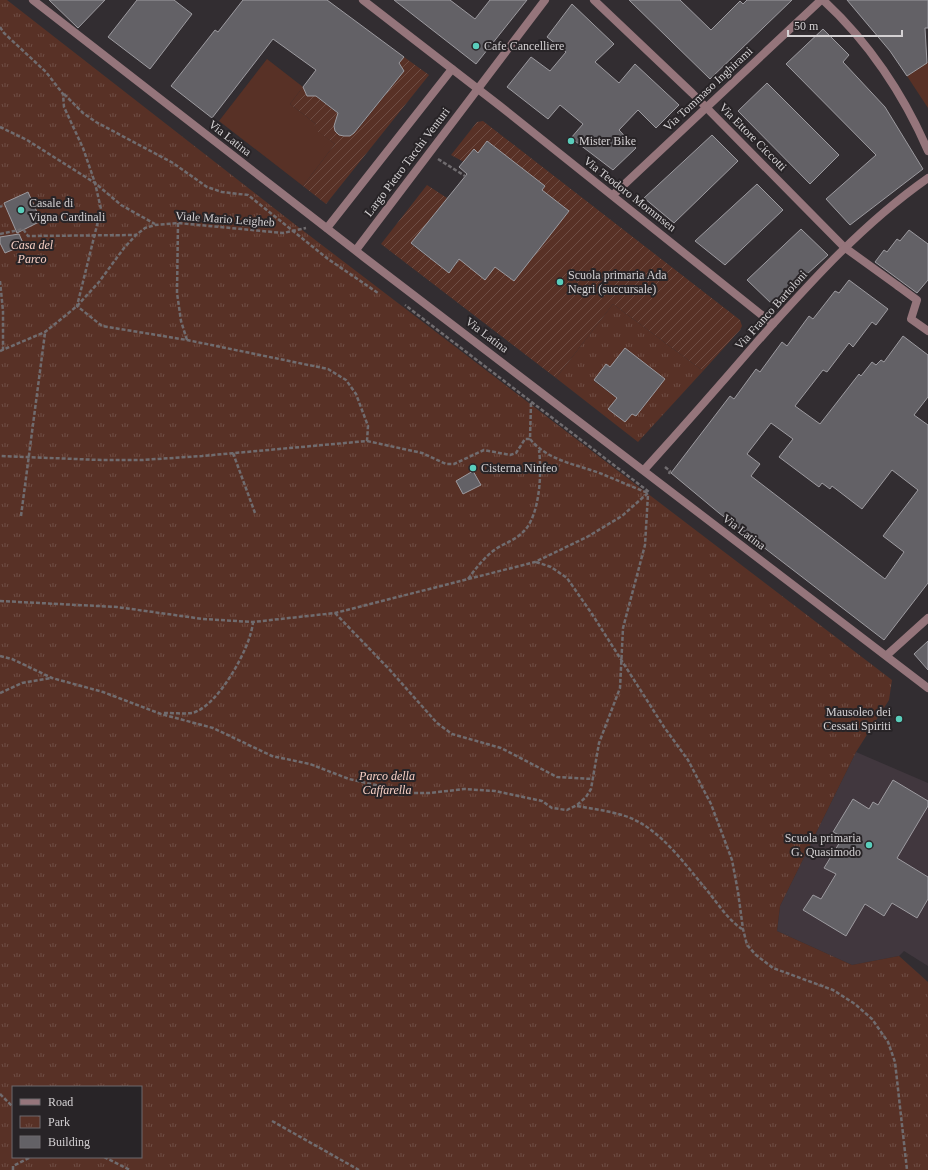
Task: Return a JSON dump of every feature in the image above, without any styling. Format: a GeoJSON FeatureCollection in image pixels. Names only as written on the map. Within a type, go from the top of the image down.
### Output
{"type":"FeatureCollection","features":[{"type":"Feature","properties":{"kind":"street","name":"Via Latina"},"geometry":{"type":"LineString","coordinates":[[33,0],[327,228],[928,688]]}},
{"type":"Feature","properties":{"kind":"street","name":"Via Teodoro Mommsen"},"geometry":{"type":"LineString","coordinates":[[363,0],[613,195],[773,324]]}},
{"type":"Feature","properties":{"kind":"street","name":"Largo Pietro Tacchi Venturi"},"geometry":{"type":"LineString","coordinates":[[356,250],[545,0]]}},
{"type":"Feature","properties":{"kind":"street","name":"Via Ettore Ciccotti"},"geometry":{"type":"LineString","coordinates":[[594,0],[706,107],[844,247],[917,300],[912,319],[928,331]]}},
{"type":"Feature","properties":{"kind":"street","name":"Via Tommaso Inghirami"},"geometry":{"type":"LineString","coordinates":[[613,195],[822,0]]}},
{"type":"Feature","properties":{"kind":"street"},"geometry":{"type":"LineString","coordinates":[[822,0],[856,34],[878,64],[908,109],[928,150]]}},
{"type":"Feature","properties":{"kind":"street","name":"Largo Pietro Tacchi Venturi"},"geometry":{"type":"LineString","coordinates":[[327,228],[452,69]]}},
{"type":"Feature","properties":{"kind":"street","name":"Via Franco Bartoloni"},"geometry":{"type":"LineString","coordinates":[[644,470],[773,324],[844,247],[892,205],[928,178]]}},
{"type":"Feature","properties":{"kind":"street"},"geometry":{"type":"LineString","coordinates":[[886,655],[928,618]]}},
{"type":"Feature","properties":{"kind":"path"},"geometry":{"type":"LineString","coordinates":[[0,27],[4,34],[46,72],[63,94],[83,113],[96,122],[173,163],[207,187],[222,192],[248,195],[328,259],[378,293]]}},
{"type":"Feature","properties":{"kind":"path"},"geometry":{"type":"LineString","coordinates":[[63,94],[64,107],[83,148],[95,183],[101,209],[77,306],[102,326],[187,340],[328,369],[346,380],[356,394],[368,426],[367,441]]}},
{"type":"Feature","properties":{"kind":"path"},"geometry":{"type":"LineString","coordinates":[[0,127],[27,140],[95,183],[121,205],[155,225]]}},
{"type":"Feature","properties":{"kind":"path"},"geometry":{"type":"LineString","coordinates":[[428,154],[465,176]]}},
{"type":"Feature","properties":{"kind":"path"},"geometry":{"type":"LineString","coordinates":[[178,223],[177,293],[181,321],[187,340]]}},
{"type":"Feature","properties":{"kind":"path","name":"Viale Mario Leigheb"},"geometry":{"type":"LineString","coordinates":[[1,351],[45,332],[77,306],[99,282],[124,248],[145,228],[155,225],[178,223],[249,230],[293,232],[305,227],[311,232]]}},
{"type":"Feature","properties":{"kind":"path"},"geometry":{"type":"LineString","coordinates":[[0,234],[23,229],[28,236],[96,234],[136,235]]}},
{"type":"Feature","properties":{"kind":"path"},"geometry":{"type":"LineString","coordinates":[[0,281],[3,311],[1,351]]}},
{"type":"Feature","properties":{"kind":"path"},"geometry":{"type":"LineString","coordinates":[[0,656],[12,659],[52,678],[102,692],[161,714],[214,728],[272,756],[310,764],[349,779],[411,793],[430,793],[464,789],[495,791],[542,801],[552,808],[568,810],[577,806],[586,797],[593,779],[599,743],[620,688],[623,628],[645,545],[648,493],[650,492],[400,301]]}},
{"type":"Feature","properties":{"kind":"path"},"geometry":{"type":"LineString","coordinates":[[21,516],[45,332]]}},
{"type":"Feature","properties":{"kind":"path"},"geometry":{"type":"LineString","coordinates":[[531,402],[530,439],[539,450],[559,460],[601,473],[648,493]]}},
{"type":"Feature","properties":{"kind":"path"},"geometry":{"type":"LineString","coordinates":[[0,456],[142,460],[367,441],[422,453],[446,464],[454,464],[484,450],[510,455],[516,453],[525,440],[530,439]]}},
{"type":"Feature","properties":{"kind":"path"},"geometry":{"type":"LineString","coordinates":[[468,579],[481,561],[494,550],[523,533],[533,516],[541,464],[539,450]]}},
{"type":"Feature","properties":{"kind":"path"},"geometry":{"type":"LineString","coordinates":[[233,453],[255,513]]}},
{"type":"Feature","properties":{"kind":"path"},"geometry":{"type":"LineString","coordinates":[[665,467],[670,471],[669,474]]}},
{"type":"Feature","properties":{"kind":"path"},"geometry":{"type":"LineString","coordinates":[[0,601],[117,607],[203,619],[253,622],[335,613],[535,562],[587,537],[622,516],[648,493]]}},
{"type":"Feature","properties":{"kind":"path"},"geometry":{"type":"LineString","coordinates":[[535,562],[551,567],[567,578],[621,658],[642,695],[688,760],[711,804],[732,860],[747,945],[756,955],[774,968],[822,985],[855,1004],[872,1019],[888,1042],[895,1062],[907,1170]]}},
{"type":"Feature","properties":{"kind":"path"},"geometry":{"type":"LineString","coordinates":[[335,613],[389,669],[437,723],[452,734],[501,748],[557,777],[593,779]]}},
{"type":"Feature","properties":{"kind":"path"},"geometry":{"type":"LineString","coordinates":[[161,714],[193,712],[216,697],[236,666],[252,633],[253,622]]}},
{"type":"Feature","properties":{"kind":"path"},"geometry":{"type":"LineString","coordinates":[[0,693],[22,683],[52,678]]}},
{"type":"Feature","properties":{"kind":"path"},"geometry":{"type":"LineString","coordinates":[[577,806],[605,810],[629,818],[654,833],[704,887],[735,924],[743,929]]}},
{"type":"Feature","properties":{"kind":"path"},"geometry":{"type":"LineString","coordinates":[[0,1094],[12,1106]]}},
{"type":"Feature","properties":{"kind":"path"},"geometry":{"type":"LineString","coordinates":[[272,1121],[359,1170]]}},
{"type":"Feature","properties":{"kind":"path"},"geometry":{"type":"LineString","coordinates":[[13,1170],[13,1166],[29,1158]]}},
{"type":"Feature","properties":{"kind":"path"},"geometry":{"type":"LineString","coordinates":[[106,1158],[130,1170]]}},
{"type":"Feature","properties":{"kind":"shaded area","name":"Scuola primaria G. Quasimodo"},"geometry":{"type":"Polygon","coordinates":[[[856,752],[928,783],[928,966],[904,951],[899,956],[852,965],[777,931],[780,906],[856,752]]]}},
{"type":"Feature","properties":{"kind":"green space","name":"Parco della Caffarella"},"geometry":{"type":"Polygon","coordinates":[[[0,0],[7,0],[297,226],[892,680],[889,700],[856,752],[780,906],[777,931],[852,965],[899,956],[928,982],[928,1170],[0,1170],[0,0]]]}},
{"type":"Feature","properties":{"kind":"green space"},"geometry":{"type":"Polygon","coordinates":[[[404,57],[429,75],[326,204],[303,186],[335,144],[313,128],[316,124],[290,104],[303,87],[306,89],[306,94],[309,96],[314,95],[340,115],[335,131],[339,135],[350,136],[358,129],[404,71],[399,63],[404,57]]]}},
{"type":"Feature","properties":{"kind":"green space"},"geometry":{"type":"Polygon","coordinates":[[[267,59],[303,87],[290,104],[316,124],[314,128],[335,144],[303,186],[219,121],[267,59]]]}},
{"type":"Feature","properties":{"kind":"green space"},"geometry":{"type":"Polygon","coordinates":[[[928,62],[928,108],[907,76],[928,62]]]}},
{"type":"Feature","properties":{"kind":"green space"},"geometry":{"type":"Polygon","coordinates":[[[483,121],[740,320],[742,326],[740,330],[703,371],[613,304],[556,378],[381,244],[427,185],[447,198],[411,244],[449,273],[489,222],[481,255],[514,281],[569,211],[542,190],[545,186],[487,141],[478,153],[473,149],[464,162],[451,155],[477,122],[483,121]]]}},
{"type":"Feature","properties":{"kind":"green space"},"geometry":{"type":"Polygon","coordinates":[[[613,304],[703,371],[638,442],[556,378],[613,304]],[[625,348],[610,367],[606,364],[594,381],[617,398],[608,409],[625,422],[632,414],[636,416],[665,379],[625,348]]]}},
{"type":"Feature","properties":{"kind":"building"},"geometry":{"type":"Polygon","coordinates":[[[49,0],[105,0],[78,28],[49,0]]]}},
{"type":"Feature","properties":{"kind":"building"},"geometry":{"type":"Polygon","coordinates":[[[137,0],[174,0],[192,14],[150,69],[108,37],[137,0]]]}},
{"type":"Feature","properties":{"kind":"building"},"geometry":{"type":"Polygon","coordinates":[[[243,0],[327,0],[404,57],[399,63],[404,71],[354,133],[350,136],[339,135],[335,131],[334,126],[338,113],[316,96],[307,96],[303,87],[316,70],[273,39],[212,118],[171,86],[215,30],[218,32],[243,0]]]}},
{"type":"Feature","properties":{"kind":"building"},"geometry":{"type":"Polygon","coordinates":[[[394,0],[450,0],[475,19],[490,0],[527,0],[476,64],[394,0]]]}},
{"type":"Feature","properties":{"kind":"building"},"geometry":{"type":"Polygon","coordinates":[[[629,0],[680,0],[711,30],[740,1],[743,4],[747,0],[792,0],[710,79],[629,0]]]}},
{"type":"Feature","properties":{"kind":"building"},"geometry":{"type":"Polygon","coordinates":[[[847,0],[928,0],[928,28],[925,28],[927,63],[907,76],[890,51],[847,0]]]}},
{"type":"Feature","properties":{"kind":"building"},"geometry":{"type":"Polygon","coordinates":[[[572,4],[614,44],[595,62],[619,83],[635,64],[679,105],[656,128],[638,110],[619,130],[636,148],[613,170],[571,138],[583,124],[560,105],[548,119],[507,87],[531,57],[550,71],[566,52],[547,37],[572,4]]]}},
{"type":"Feature","properties":{"kind":"building"},"geometry":{"type":"Polygon","coordinates":[[[823,29],[849,55],[843,62],[885,107],[923,169],[850,225],[826,199],[876,155],[786,64],[823,29]]]}},
{"type":"Feature","properties":{"kind":"building"},"geometry":{"type":"Polygon","coordinates":[[[767,83],[839,155],[810,184],[738,111],[767,83]]]}},
{"type":"Feature","properties":{"kind":"building"},"geometry":{"type":"Polygon","coordinates":[[[712,135],[738,161],[674,223],[644,198],[712,135]]]}},
{"type":"Feature","properties":{"kind":"building"},"geometry":{"type":"Polygon","coordinates":[[[487,141],[545,186],[542,190],[569,211],[514,281],[495,267],[485,280],[459,259],[449,273],[411,243],[467,174],[459,167],[474,149],[478,153],[487,141]]]}},
{"type":"Feature","properties":{"kind":"building"},"geometry":{"type":"Polygon","coordinates":[[[757,184],[783,210],[725,265],[695,241],[757,184]]]}},
{"type":"Feature","properties":{"kind":"building","name":"Casale di Vigna Cardinali"},"geometry":{"type":"Polygon","coordinates":[[[28,192],[41,221],[17,233],[4,203],[28,192]]]}},
{"type":"Feature","properties":{"kind":"building"},"geometry":{"type":"Polygon","coordinates":[[[801,229],[828,255],[773,305],[747,280],[801,229]]]}},
{"type":"Feature","properties":{"kind":"building"},"geometry":{"type":"Polygon","coordinates":[[[909,230],[928,244],[928,280],[917,293],[875,262],[884,250],[887,252],[897,239],[900,241],[909,230]]]}},
{"type":"Feature","properties":{"kind":"building"},"geometry":{"type":"Polygon","coordinates":[[[19,234],[24,245],[5,253],[0,243],[0,237],[19,234]]]}},
{"type":"Feature","properties":{"kind":"building"},"geometry":{"type":"Polygon","coordinates":[[[849,280],[888,309],[876,325],[872,322],[853,347],[849,343],[827,372],[823,370],[795,406],[820,424],[859,374],[861,376],[872,362],[876,365],[881,360],[884,362],[903,336],[928,355],[928,397],[914,415],[928,425],[928,583],[884,640],[719,513],[671,473],[730,396],[734,399],[756,369],[760,372],[782,342],[787,346],[809,316],[813,319],[835,291],[839,293],[849,280]],[[771,423],[747,454],[760,464],[751,476],[885,579],[904,552],[883,536],[918,490],[892,470],[862,509],[832,486],[830,489],[822,483],[819,487],[779,457],[793,439],[771,423]]]}},
{"type":"Feature","properties":{"kind":"building"},"geometry":{"type":"Polygon","coordinates":[[[625,348],[665,379],[636,416],[632,414],[625,422],[608,409],[617,398],[594,380],[606,364],[610,367],[625,348]]]}},
{"type":"Feature","properties":{"kind":"building"},"geometry":{"type":"Polygon","coordinates":[[[473,471],[481,485],[463,494],[456,481],[473,471]]]}},
{"type":"Feature","properties":{"kind":"building"},"geometry":{"type":"Polygon","coordinates":[[[928,641],[928,670],[914,654],[928,641]]]}},
{"type":"Feature","properties":{"kind":"building"},"geometry":{"type":"Polygon","coordinates":[[[893,780],[928,801],[928,806],[897,858],[928,877],[928,899],[917,918],[892,903],[884,916],[865,904],[846,936],[803,910],[813,895],[821,899],[836,874],[824,868],[843,837],[833,832],[853,799],[869,809],[873,802],[878,805],[893,780]]]}},
{"type":"Feature","properties":{"kind":"place","name":"Cafe Cancelliere"},"geometry":{"type":"Point","coordinates":[476,46]}},
{"type":"Feature","properties":{"kind":"place","name":"Mister Bike"},"geometry":{"type":"Point","coordinates":[571,141]}},
{"type":"Feature","properties":{"kind":"place","name":"Casale di Vigna Cardinali"},"geometry":{"type":"Point","coordinates":[21,210]}},
{"type":"Feature","properties":{"kind":"place","name":"Scuola primaria Ada Negri (succursale)"},"geometry":{"type":"Point","coordinates":[560,282]}},
{"type":"Feature","properties":{"kind":"place","name":"Cisterna Ninfeo"},"geometry":{"type":"Point","coordinates":[473,468]}},
{"type":"Feature","properties":{"kind":"place","name":"Mausoleo dei Cessati Spiriti"},"geometry":{"type":"Point","coordinates":[899,719]}},
{"type":"Feature","properties":{"kind":"place","name":"Scuola primaria G. Quasimodo"},"geometry":{"type":"Point","coordinates":[869,845]}},
{"type":"Feature","properties":{"kind":"park label","name":"Casa del Parco"},"geometry":{"type":"Point","coordinates":[32,252]}}]}
